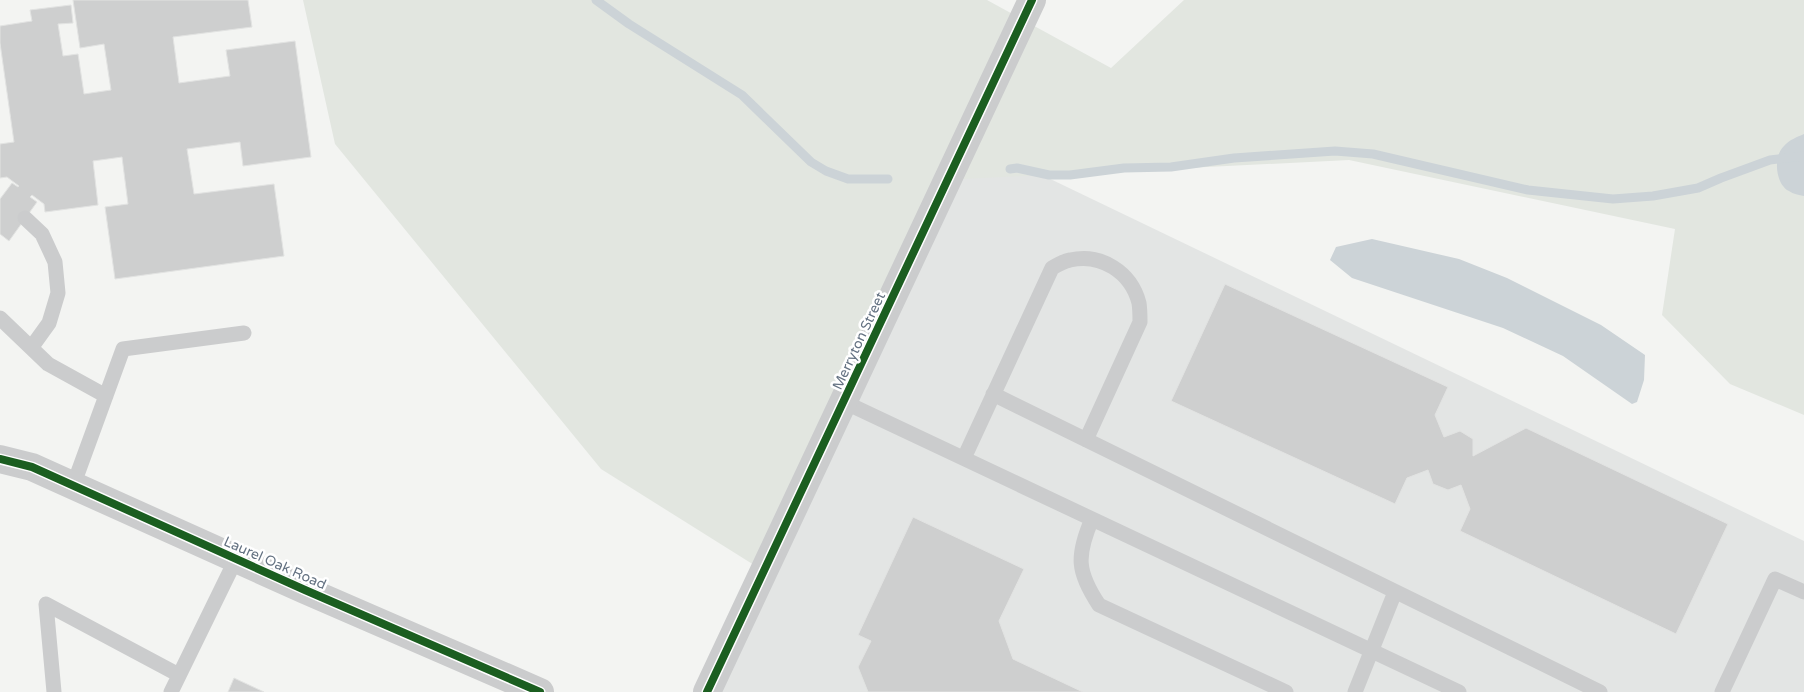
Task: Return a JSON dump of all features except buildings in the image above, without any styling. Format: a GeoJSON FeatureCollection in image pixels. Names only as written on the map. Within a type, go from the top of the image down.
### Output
{"type":"FeatureCollection","features":[{"type":"Feature","properties":{"kind":"street","name":"Merryton Street"},"geometry":{"type":"LineString","coordinates":[[707,692],[1032,0]]}},
{"type":"Feature","properties":{"kind":"street","name":"Laurel Oak Road"},"geometry":{"type":"LineString","coordinates":[[0,459],[32,467],[236,559],[540,692]]}},
{"type":"Feature","properties":{"kind":"lane"},"geometry":{"type":"LineString","coordinates":[[25,218],[42,234],[55,262],[58,293],[49,323],[31,348]]}},
{"type":"Feature","properties":{"kind":"lane"},"geometry":{"type":"LineString","coordinates":[[964,458],[1052,268],[1068,260],[1087,258],[1105,262],[1121,272],[1133,286],[1139,304],[1140,322],[1086,440]]}},
{"type":"Feature","properties":{"kind":"lane"},"geometry":{"type":"LineString","coordinates":[[0,318],[48,364],[106,396]]}},
{"type":"Feature","properties":{"kind":"lane"},"geometry":{"type":"LineString","coordinates":[[73,486],[124,349],[244,333]]}},
{"type":"Feature","properties":{"kind":"lane"},"geometry":{"type":"LineString","coordinates":[[993,394],[1600,692]]}},
{"type":"Feature","properties":{"kind":"lane"},"geometry":{"type":"LineString","coordinates":[[844,402],[1458,692]]}},
{"type":"Feature","properties":{"kind":"lane"},"geometry":{"type":"LineString","coordinates":[[1092,519],[1083,540],[1081,564],[1086,586],[1099,605],[1278,690]]}},
{"type":"Feature","properties":{"kind":"lane"},"geometry":{"type":"LineString","coordinates":[[171,692],[236,559]]}},
{"type":"Feature","properties":{"kind":"lane"},"geometry":{"type":"LineString","coordinates":[[1722,692],[1776,579],[1804,592]]}},
{"type":"Feature","properties":{"kind":"lane"},"geometry":{"type":"LineString","coordinates":[[1355,692],[1395,592]]}},
{"type":"Feature","properties":{"kind":"lane"},"geometry":{"type":"LineString","coordinates":[[54,692],[46,604],[179,675]]}},
{"type":"Feature","properties":{"kind":"shaded area"},"geometry":{"type":"Polygon","coordinates":[[[303,0],[987,0],[1111,68],[1184,0],[1804,0],[1804,415],[1730,384],[1662,315],[1675,229],[1349,160],[943,180],[754,565],[601,469],[335,144],[303,0]]]}},
{"type":"Feature","properties":{"kind":"shaded area"},"geometry":{"type":"Polygon","coordinates":[[[1804,134],[1804,196],[1792,193],[1784,187],[1778,176],[1777,163],[1780,151],[1784,146],[1791,140],[1804,134]]]}},
{"type":"Feature","properties":{"kind":"shaded area"},"geometry":{"type":"Polygon","coordinates":[[[967,139],[1804,541],[1804,692],[707,692],[967,139]]]}},
{"type":"Feature","properties":{"kind":"shaded area"},"geometry":{"type":"Polygon","coordinates":[[[1372,239],[1459,259],[1507,278],[1601,325],[1645,355],[1644,380],[1637,402],[1632,404],[1563,356],[1503,328],[1352,278],[1330,260],[1336,247],[1372,239]]]}},
{"type":"Feature","properties":{"kind":"waterway"},"geometry":{"type":"LineString","coordinates":[[596,0],[629,24],[742,95],[811,162],[826,171],[848,179],[888,179]]}},
{"type":"Feature","properties":{"kind":"waterway"},"geometry":{"type":"LineString","coordinates":[[1010,169],[1017,168],[1049,175],[1070,175],[1124,168],[1171,167],[1234,158],[1335,151],[1373,154],[1528,190],[1613,199],[1653,196],[1698,188],[1770,160],[1804,156]]}},
{"type":"Feature","properties":{"kind":"cycle path"},"geometry":{"type":"LineString","coordinates":[[707,692],[1032,0]]}},
{"type":"Feature","properties":{"kind":"cycle path"},"geometry":{"type":"LineString","coordinates":[[0,459],[32,467],[305,590],[540,692]]}}]}
